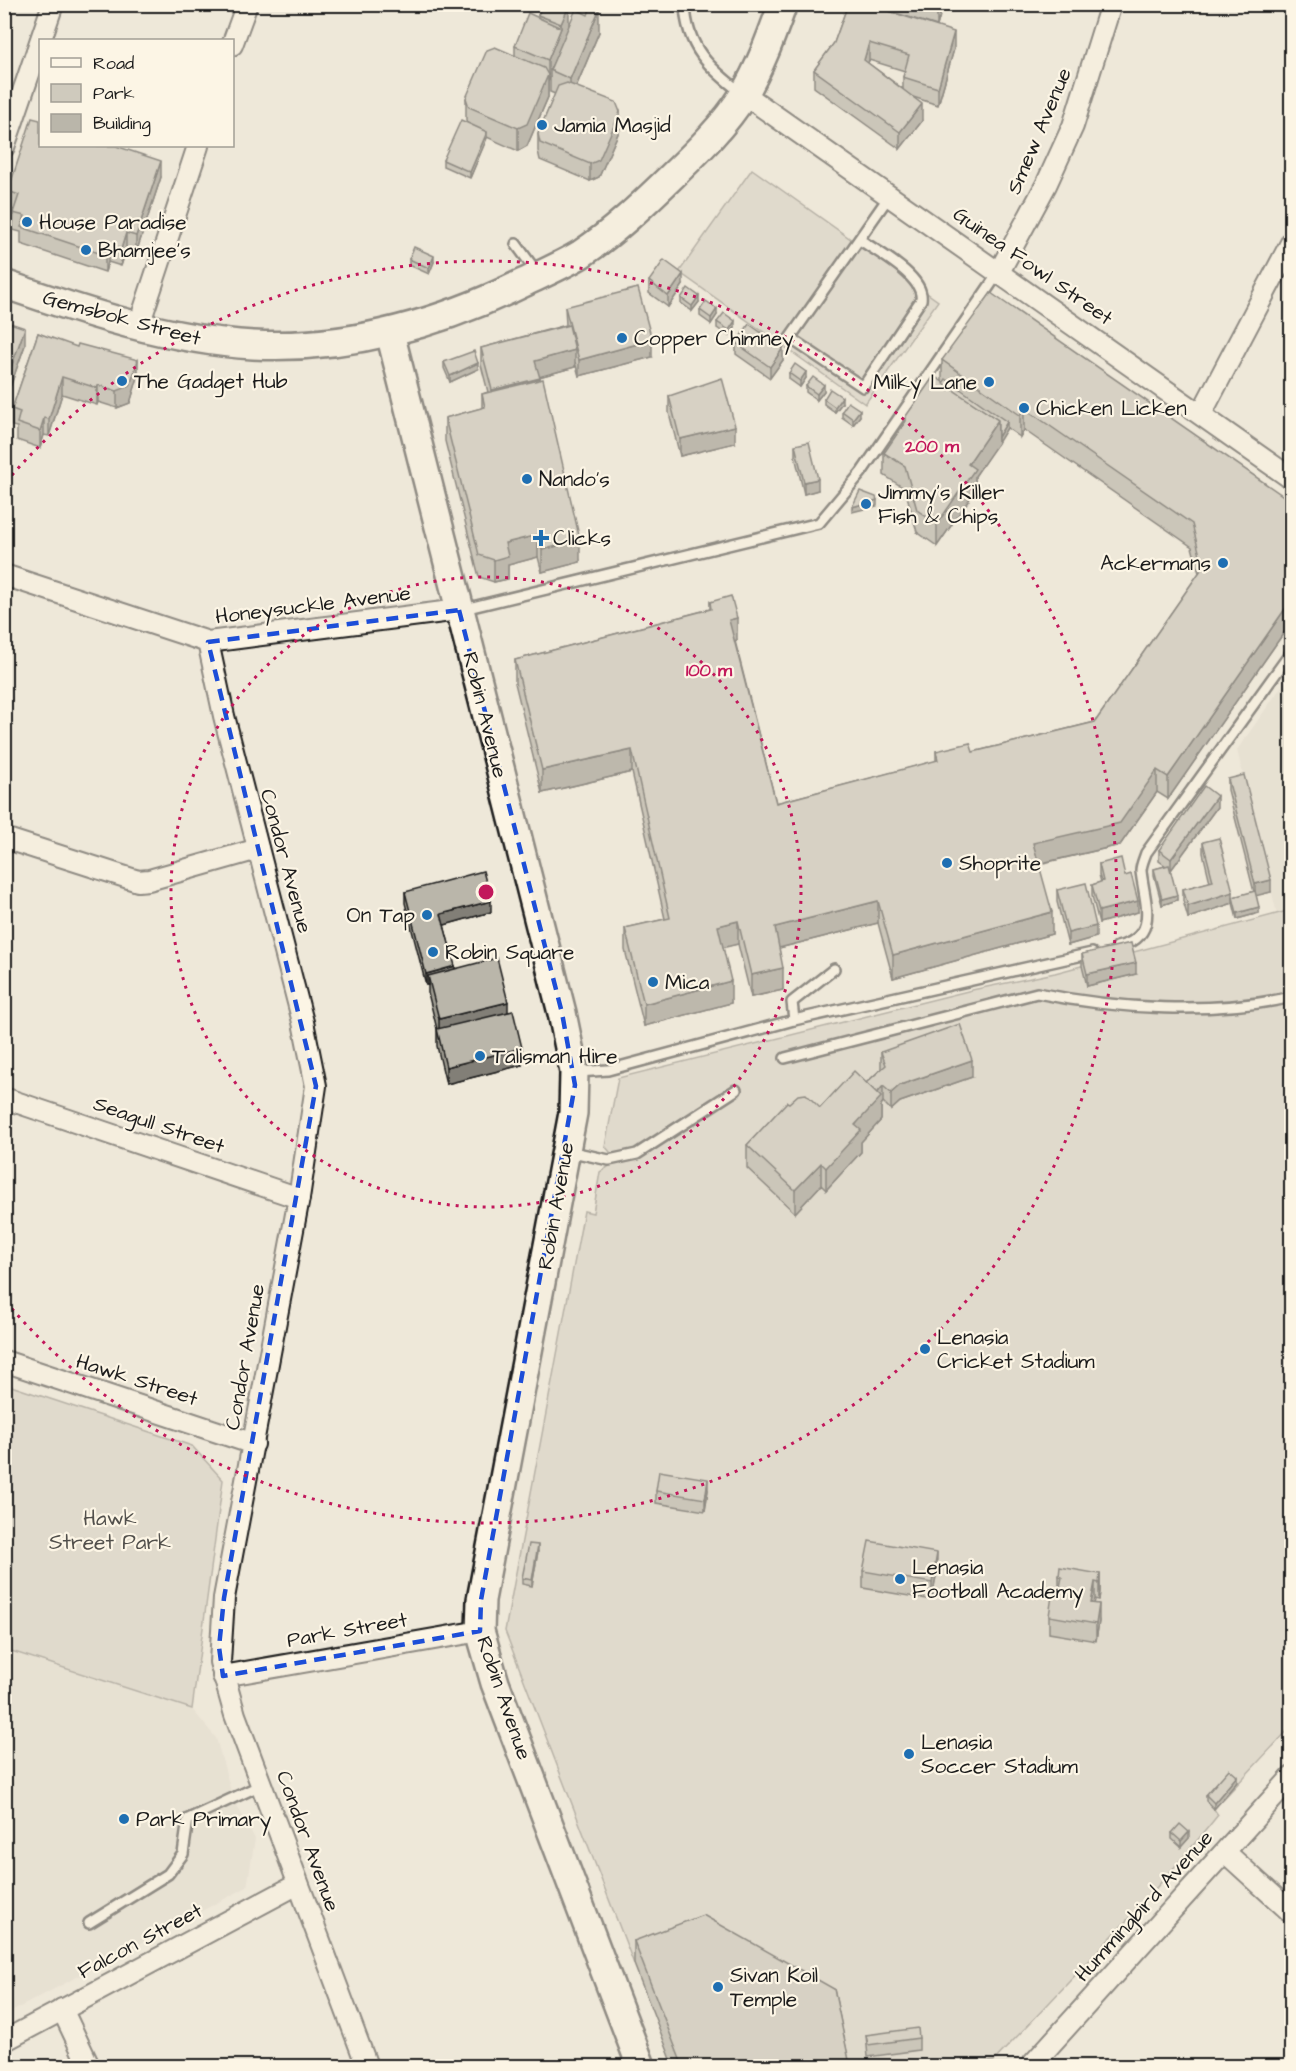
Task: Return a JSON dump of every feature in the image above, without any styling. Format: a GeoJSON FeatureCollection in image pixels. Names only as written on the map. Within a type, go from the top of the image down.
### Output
{"type":"FeatureCollection","features":[{"type":"Feature","properties":{"kind":"street"},"geometry":{"type":"LineString","coordinates":[[41,39],[53,4]]}},
{"type":"Feature","properties":{"kind":"street"},"geometry":{"type":"LineString","coordinates":[[234,40],[247,4]]}},
{"type":"Feature","properties":{"kind":"street","name":"Gemsbok Street"},"geometry":{"type":"LineString","coordinates":[[4,284],[188,338],[255,345],[336,341],[390,333],[438,319],[539,276],[580,254],[628,218],[715,131],[744,94],[783,4]]}},
{"type":"Feature","properties":{"kind":"street","name":"Smew Avenue"},"geometry":{"type":"LineString","coordinates":[[999,272],[1046,185],[1073,126],[1110,4]]}},
{"type":"Feature","properties":{"kind":"street"},"geometry":{"type":"LineString","coordinates":[[4,147],[39,45]]}},
{"type":"Feature","properties":{"kind":"street","name":"Guinea Fowl Street"},"geometry":{"type":"LineString","coordinates":[[744,94],[1292,480]]}},
{"type":"Feature","properties":{"kind":"street"},"geometry":{"type":"LineString","coordinates":[[139,325],[198,147]]}},
{"type":"Feature","properties":{"kind":"street"},"geometry":{"type":"LineString","coordinates":[[1201,414],[1292,241]]}},
{"type":"Feature","properties":{"kind":"street","name":"Robin Avenue"},"geometry":{"type":"LineString","coordinates":[[390,333],[562,1013],[574,1072],[575,1097],[481,1600],[480,1631],[495,1683],[641,2067]]}},
{"type":"Feature","properties":{"kind":"street","name":"Honeysuckle Avenue"},"geometry":{"type":"LineString","coordinates":[[4,575],[208,642],[459,610]]}},
{"type":"Feature","properties":{"kind":"street","name":"Condor Avenue"},"geometry":{"type":"LineString","coordinates":[[208,642],[303,1022],[316,1086],[299,1198],[224,1598],[219,1647],[223,1677],[261,1785],[367,2067]]}},
{"type":"Feature","properties":{"kind":"street"},"geometry":{"type":"LineString","coordinates":[[4,838],[138,881],[149,880],[258,849]]}},
{"type":"Feature","properties":{"kind":"street","name":"Seagull Street"},"geometry":{"type":"LineString","coordinates":[[4,1098],[299,1198]]}},
{"type":"Feature","properties":{"kind":"street","name":"Hawk Street"},"geometry":{"type":"LineString","coordinates":[[4,1361],[254,1444]]}},
{"type":"Feature","properties":{"kind":"street","name":"Park Street"},"geometry":{"type":"LineString","coordinates":[[223,1677],[480,1631]]}},
{"type":"Feature","properties":{"kind":"street","name":"Hummingbird Avenue"},"geometry":{"type":"LineString","coordinates":[[1031,2067],[1292,1777]]}},
{"type":"Feature","properties":{"kind":"street"},"geometry":{"type":"LineString","coordinates":[[1225,1852],[1292,1913]]}},
{"type":"Feature","properties":{"kind":"street","name":"Falcon Street"},"geometry":{"type":"LineString","coordinates":[[4,2041],[298,1884]]}},
{"type":"Feature","properties":{"kind":"street"},"geometry":{"type":"LineString","coordinates":[[62,2009],[89,2067]]}},
{"type":"Feature","properties":{"kind":"lane"},"geometry":{"type":"LineString","coordinates":[[685,4],[685,23],[699,55],[709,68],[744,94]]}},
{"type":"Feature","properties":{"kind":"lane"},"geometry":{"type":"LineString","coordinates":[[860,240],[911,276],[919,284],[922,293],[921,300],[863,387],[790,338],[890,195]]}},
{"type":"Feature","properties":{"kind":"lane"},"geometry":{"type":"LineString","coordinates":[[516,244],[539,276]]}},
{"type":"Feature","properties":{"kind":"lane"},"geometry":{"type":"LineString","coordinates":[[459,610],[819,523],[861,473],[999,272]]}},
{"type":"Feature","properties":{"kind":"lane"},"geometry":{"type":"LineString","coordinates":[[574,1072],[608,1070],[794,1020],[1125,946],[1138,937],[1146,924],[1148,908],[1141,868],[1146,853],[1292,651]]}},
{"type":"Feature","properties":{"kind":"lane"},"geometry":{"type":"LineString","coordinates":[[794,1020],[792,1002],[834,969]]}},
{"type":"Feature","properties":{"kind":"lane"},"geometry":{"type":"LineString","coordinates":[[786,1058],[1037,993],[1075,1001],[1201,1009],[1259,1005],[1292,997]]}},
{"type":"Feature","properties":{"kind":"lane"},"geometry":{"type":"LineString","coordinates":[[566,1150],[609,1160],[638,1155],[736,1090]]}},
{"type":"Feature","properties":{"kind":"lane"},"geometry":{"type":"LineString","coordinates":[[89,1923],[168,1874],[183,1854],[188,1819],[261,1785]]}},
{"type":"Feature","properties":{"kind":"highlighted area"},"geometry":{"type":"Polygon","coordinates":[[[459,610],[562,1013],[575,1085],[481,1600],[480,1631],[223,1676],[219,1647],[224,1598],[316,1086],[208,642],[459,610]]]}},
{"type":"Feature","properties":{"kind":"shaded area"},"geometry":{"type":"Polygon","coordinates":[[[1291,673],[1291,910],[1277,914],[1237,750],[1291,673]]]}},
{"type":"Feature","properties":{"kind":"shaded area","name":"Park Primary"},"geometry":{"type":"Polygon","coordinates":[[[5,1649],[192,1709],[216,1738],[233,1798],[255,1839],[247,1887],[5,2015],[5,1649]]]}},
{"type":"Feature","properties":{"kind":"green space"},"geometry":{"type":"Polygon","coordinates":[[[752,169],[938,301],[865,404],[679,272],[752,169]]]}},
{"type":"Feature","properties":{"kind":"green space"},"geometry":{"type":"Polygon","coordinates":[[[1291,910],[1291,1727],[1214,1809],[1218,1815],[1165,1878],[994,2061],[962,2066],[846,2066],[703,1937],[634,1964],[505,1631],[584,1211],[593,1213],[600,1172],[608,1167],[610,1152],[605,1146],[618,1078],[972,990],[1055,973],[1291,910]]]}},
{"type":"Feature","properties":{"kind":"green space","name":"Hawk Street Park"},"geometry":{"type":"Polygon","coordinates":[[[5,1384],[192,1446],[223,1480],[192,1709],[5,1649],[5,1384]]]}},
{"type":"Feature","properties":{"kind":"building"},"geometry":{"type":"Polygon","coordinates":[[[543,4],[567,4],[569,6],[561,24],[538,15],[543,4]]]}},
{"type":"Feature","properties":{"kind":"building"},"geometry":{"type":"Polygon","coordinates":[[[848,4],[866,4],[954,32],[938,88],[903,77],[909,55],[869,43],[864,60],[922,104],[900,132],[814,70],[834,43],[848,4]]]}},
{"type":"Feature","properties":{"kind":"building"},"geometry":{"type":"Polygon","coordinates":[[[591,6],[599,10],[570,79],[550,70],[576,9],[588,15],[591,6]]]}},
{"type":"Feature","properties":{"kind":"building"},"geometry":{"type":"Polygon","coordinates":[[[528,13],[561,28],[548,60],[515,46],[528,13]]]}},
{"type":"Feature","properties":{"kind":"building"},"geometry":{"type":"Polygon","coordinates":[[[495,47],[544,68],[548,75],[527,124],[518,128],[469,107],[466,98],[487,50],[495,47]]]}},
{"type":"Feature","properties":{"kind":"building"},"geometry":{"type":"Polygon","coordinates":[[[567,83],[616,102],[620,112],[599,160],[590,164],[540,143],[538,134],[558,86],[567,83]]]}},
{"type":"Feature","properties":{"kind":"building"},"geometry":{"type":"Polygon","coordinates":[[[32,118],[39,120],[39,147],[119,147],[161,161],[136,236],[126,233],[121,249],[108,245],[105,255],[21,227],[25,216],[13,213],[19,195],[8,191],[32,118]]]}},
{"type":"Feature","properties":{"kind":"building"},"geometry":{"type":"Polygon","coordinates":[[[461,120],[487,132],[470,172],[443,160],[461,120]]]}},
{"type":"Feature","properties":{"kind":"building"},"geometry":{"type":"Polygon","coordinates":[[[414,247],[434,256],[429,268],[409,259],[414,247]]]}},
{"type":"Feature","properties":{"kind":"building"},"geometry":{"type":"Polygon","coordinates":[[[664,260],[683,274],[668,296],[649,281],[664,260]]]}},
{"type":"Feature","properties":{"kind":"building"},"geometry":{"type":"Polygon","coordinates":[[[638,288],[652,340],[579,360],[565,307],[638,288]]]}},
{"type":"Feature","properties":{"kind":"building"},"geometry":{"type":"Polygon","coordinates":[[[688,288],[699,296],[692,306],[681,298],[688,288]]]}},
{"type":"Feature","properties":{"kind":"building"},"geometry":{"type":"Polygon","coordinates":[[[991,293],[1292,502],[1292,599],[1168,777],[1157,770],[1120,823],[1033,843],[1052,912],[893,955],[878,901],[775,927],[783,968],[751,975],[738,921],[718,926],[731,981],[644,1004],[625,928],[670,918],[632,750],[542,770],[515,660],[711,609],[710,602],[731,596],[737,618],[729,620],[776,803],[938,760],[936,751],[970,743],[973,752],[1095,722],[1203,567],[1192,524],[1024,408],[1020,415],[942,360],[991,293]]]}},
{"type":"Feature","properties":{"kind":"building"},"geometry":{"type":"Polygon","coordinates":[[[706,301],[717,309],[711,318],[700,310],[706,301]]]}},
{"type":"Feature","properties":{"kind":"building"},"geometry":{"type":"Polygon","coordinates":[[[724,313],[735,321],[729,330],[717,322],[724,313]]]}},
{"type":"Feature","properties":{"kind":"building"},"geometry":{"type":"Polygon","coordinates":[[[4,321],[25,328],[9,373],[4,372],[4,321]]]}},
{"type":"Feature","properties":{"kind":"building"},"geometry":{"type":"Polygon","coordinates":[[[749,324],[783,348],[770,367],[736,343],[749,324]]]}},
{"type":"Feature","properties":{"kind":"building"},"geometry":{"type":"Polygon","coordinates":[[[569,325],[575,350],[535,361],[540,378],[492,390],[481,348],[569,325]]]}},
{"type":"Feature","properties":{"kind":"building"},"geometry":{"type":"Polygon","coordinates":[[[38,333],[77,347],[78,344],[138,360],[130,386],[117,391],[98,385],[97,388],[62,377],[49,419],[44,418],[40,431],[17,423],[20,412],[12,409],[38,333]]]}},
{"type":"Feature","properties":{"kind":"building"},"geometry":{"type":"Polygon","coordinates":[[[474,351],[478,363],[450,376],[444,362],[474,351]]]}},
{"type":"Feature","properties":{"kind":"building"},"geometry":{"type":"Polygon","coordinates":[[[795,364],[806,372],[800,381],[789,373],[795,364]]]}},
{"type":"Feature","properties":{"kind":"building"},"geometry":{"type":"Polygon","coordinates":[[[934,376],[998,420],[968,464],[975,469],[937,524],[917,510],[905,466],[884,453],[934,376]]]}},
{"type":"Feature","properties":{"kind":"building"},"geometry":{"type":"Polygon","coordinates":[[[813,377],[824,385],[817,394],[806,386],[813,377]]]}},
{"type":"Feature","properties":{"kind":"building"},"geometry":{"type":"Polygon","coordinates":[[[722,378],[735,426],[680,439],[669,396],[722,378]]]}},
{"type":"Feature","properties":{"kind":"building"},"geometry":{"type":"Polygon","coordinates":[[[543,379],[580,540],[542,550],[538,535],[505,543],[508,556],[494,560],[479,555],[445,418],[485,407],[482,394],[543,379]]]}},
{"type":"Feature","properties":{"kind":"building"},"geometry":{"type":"Polygon","coordinates":[[[946,379],[1007,422],[998,437],[998,420],[943,383],[946,379]]]}},
{"type":"Feature","properties":{"kind":"building"},"geometry":{"type":"Polygon","coordinates":[[[830,389],[842,397],[835,407],[824,399],[830,389]]]}},
{"type":"Feature","properties":{"kind":"building"},"geometry":{"type":"Polygon","coordinates":[[[848,402],[860,410],[853,419],[842,411],[848,402]]]}},
{"type":"Feature","properties":{"kind":"building"},"geometry":{"type":"Polygon","coordinates":[[[809,442],[818,479],[804,482],[795,445],[809,442]]]}},
{"type":"Feature","properties":{"kind":"building"},"geometry":{"type":"Polygon","coordinates":[[[860,491],[876,497],[877,500],[852,507],[860,491]]]}},
{"type":"Feature","properties":{"kind":"building"},"geometry":{"type":"Polygon","coordinates":[[[1244,775],[1271,880],[1255,884],[1228,779],[1244,775]]]}},
{"type":"Feature","properties":{"kind":"building"},"geometry":{"type":"Polygon","coordinates":[[[1204,786],[1217,796],[1171,859],[1159,850],[1204,786]]]}},
{"type":"Feature","properties":{"kind":"building"},"geometry":{"type":"Polygon","coordinates":[[[1219,838],[1233,892],[1188,906],[1183,889],[1213,881],[1203,842],[1219,838]]]}},
{"type":"Feature","properties":{"kind":"building"},"geometry":{"type":"Polygon","coordinates":[[[1121,858],[1125,876],[1131,874],[1138,901],[1099,911],[1092,885],[1103,881],[1099,864],[1121,858]]]}},
{"type":"Feature","properties":{"kind":"building"},"geometry":{"type":"Polygon","coordinates":[[[1169,865],[1177,895],[1162,899],[1154,869],[1169,865]]]}},
{"type":"Feature","properties":{"kind":"building","name":"Robin Square"},"geometry":{"type":"Polygon","coordinates":[[[483,871],[491,901],[441,914],[455,966],[426,974],[405,892],[483,871]]]}},
{"type":"Feature","properties":{"kind":"building"},"geometry":{"type":"Polygon","coordinates":[[[1086,883],[1096,926],[1068,933],[1057,890],[1086,883]]]}},
{"type":"Feature","properties":{"kind":"building"},"geometry":{"type":"Polygon","coordinates":[[[1255,891],[1259,907],[1237,913],[1233,897],[1255,891]]]}},
{"type":"Feature","properties":{"kind":"building"},"geometry":{"type":"Polygon","coordinates":[[[1131,943],[1136,963],[1087,974],[1082,954],[1131,943]]]}},
{"type":"Feature","properties":{"kind":"building"},"geometry":{"type":"Polygon","coordinates":[[[497,958],[508,1002],[439,1019],[428,976],[497,958]]]}},
{"type":"Feature","properties":{"kind":"building"},"geometry":{"type":"Polygon","coordinates":[[[513,1011],[522,1048],[446,1067],[437,1029],[513,1011]]]}},
{"type":"Feature","properties":{"kind":"building"},"geometry":{"type":"Polygon","coordinates":[[[960,1024],[972,1060],[900,1085],[891,1093],[883,1086],[877,1093],[866,1083],[886,1065],[881,1052],[960,1024]]]}},
{"type":"Feature","properties":{"kind":"building"},"geometry":{"type":"Polygon","coordinates":[[[854,1071],[881,1097],[855,1125],[861,1130],[826,1168],[821,1163],[795,1190],[747,1145],[787,1102],[789,1103],[798,1095],[806,1094],[820,1108],[854,1071]]]}},
{"type":"Feature","properties":{"kind":"building"},"geometry":{"type":"Polygon","coordinates":[[[659,1471],[708,1479],[705,1499],[656,1491],[659,1471]]]}},
{"type":"Feature","properties":{"kind":"building"},"geometry":{"type":"Polygon","coordinates":[[[869,1541],[937,1553],[932,1583],[863,1571],[869,1541]]]}},
{"type":"Feature","properties":{"kind":"building"},"geometry":{"type":"Polygon","coordinates":[[[529,1544],[538,1545],[532,1580],[522,1578],[529,1544]]]}},
{"type":"Feature","properties":{"kind":"building"},"geometry":{"type":"Polygon","coordinates":[[[1060,1567],[1100,1574],[1099,1583],[1095,1582],[1091,1603],[1099,1604],[1096,1624],[1049,1616],[1052,1596],[1058,1597],[1062,1577],[1059,1576],[1060,1567]]]}},
{"type":"Feature","properties":{"kind":"building"},"geometry":{"type":"Polygon","coordinates":[[[1229,1769],[1237,1776],[1214,1803],[1206,1795],[1229,1769]]]}},
{"type":"Feature","properties":{"kind":"building"},"geometry":{"type":"Polygon","coordinates":[[[1180,1824],[1189,1832],[1181,1841],[1172,1833],[1180,1824]]]}},
{"type":"Feature","properties":{"kind":"building","name":"Sivan Koil Temple"},"geometry":{"type":"Polygon","coordinates":[[[703,1915],[834,1989],[850,2065],[843,2067],[683,2067],[634,1941],[703,1915]]]}},
{"type":"Feature","properties":{"kind":"building"},"geometry":{"type":"Polygon","coordinates":[[[918,2028],[919,2038],[868,2045],[866,2035],[918,2028]]]}},
{"type":"Feature","properties":{"kind":"place","name":"Jamia Masjid"},"geometry":{"type":"Point","coordinates":[542,125]}},
{"type":"Feature","properties":{"kind":"place","name":"House Paradise"},"geometry":{"type":"Point","coordinates":[27,222]}},
{"type":"Feature","properties":{"kind":"place","name":"Bhamjee's"},"geometry":{"type":"Point","coordinates":[86,250]}},
{"type":"Feature","properties":{"kind":"place","name":"Copper Chimney"},"geometry":{"type":"Point","coordinates":[622,338]}},
{"type":"Feature","properties":{"kind":"place","name":"The Gadget Hub"},"geometry":{"type":"Point","coordinates":[122,381]}},
{"type":"Feature","properties":{"kind":"place","name":"Milky Lane"},"geometry":{"type":"Point","coordinates":[989,382]}},
{"type":"Feature","properties":{"kind":"place","name":"Chicken Licken"},"geometry":{"type":"Point","coordinates":[1024,408]}},
{"type":"Feature","properties":{"kind":"place","name":"Nando's"},"geometry":{"type":"Point","coordinates":[527,479]}},
{"type":"Feature","properties":{"kind":"place","name":"Jimmy's Killer Fish & Chips"},"geometry":{"type":"Point","coordinates":[866,504]}},
{"type":"Feature","properties":{"kind":"place","name":"Clicks"},"geometry":{"type":"Point","coordinates":[541,538]}},
{"type":"Feature","properties":{"kind":"place","name":"Ackermans"},"geometry":{"type":"Point","coordinates":[1223,563]}},
{"type":"Feature","properties":{"kind":"place","name":"Shoprite"},"geometry":{"type":"Point","coordinates":[947,863]}},
{"type":"Feature","properties":{"kind":"place","name":"On Tap"},"geometry":{"type":"Point","coordinates":[427,915]}},
{"type":"Feature","properties":{"kind":"place","name":"Robin Square"},"geometry":{"type":"Point","coordinates":[433,952]}},
{"type":"Feature","properties":{"kind":"place","name":"Mica"},"geometry":{"type":"Point","coordinates":[653,982]}},
{"type":"Feature","properties":{"kind":"place","name":"Talisman Hire"},"geometry":{"type":"Point","coordinates":[480,1056]}},
{"type":"Feature","properties":{"kind":"place","name":"Lenasia Cricket Stadium"},"geometry":{"type":"Point","coordinates":[925,1349]}},
{"type":"Feature","properties":{"kind":"place","name":"Lenasia Football Academy"},"geometry":{"type":"Point","coordinates":[900,1579]}},
{"type":"Feature","properties":{"kind":"place","name":"Lenasia Soccer Stadium"},"geometry":{"type":"Point","coordinates":[909,1754]}},
{"type":"Feature","properties":{"kind":"place","name":"Park Primary"},"geometry":{"type":"Point","coordinates":[124,1819]}},
{"type":"Feature","properties":{"kind":"place","name":"Sivan Koil Temple"},"geometry":{"type":"Point","coordinates":[718,1987]}}]}
